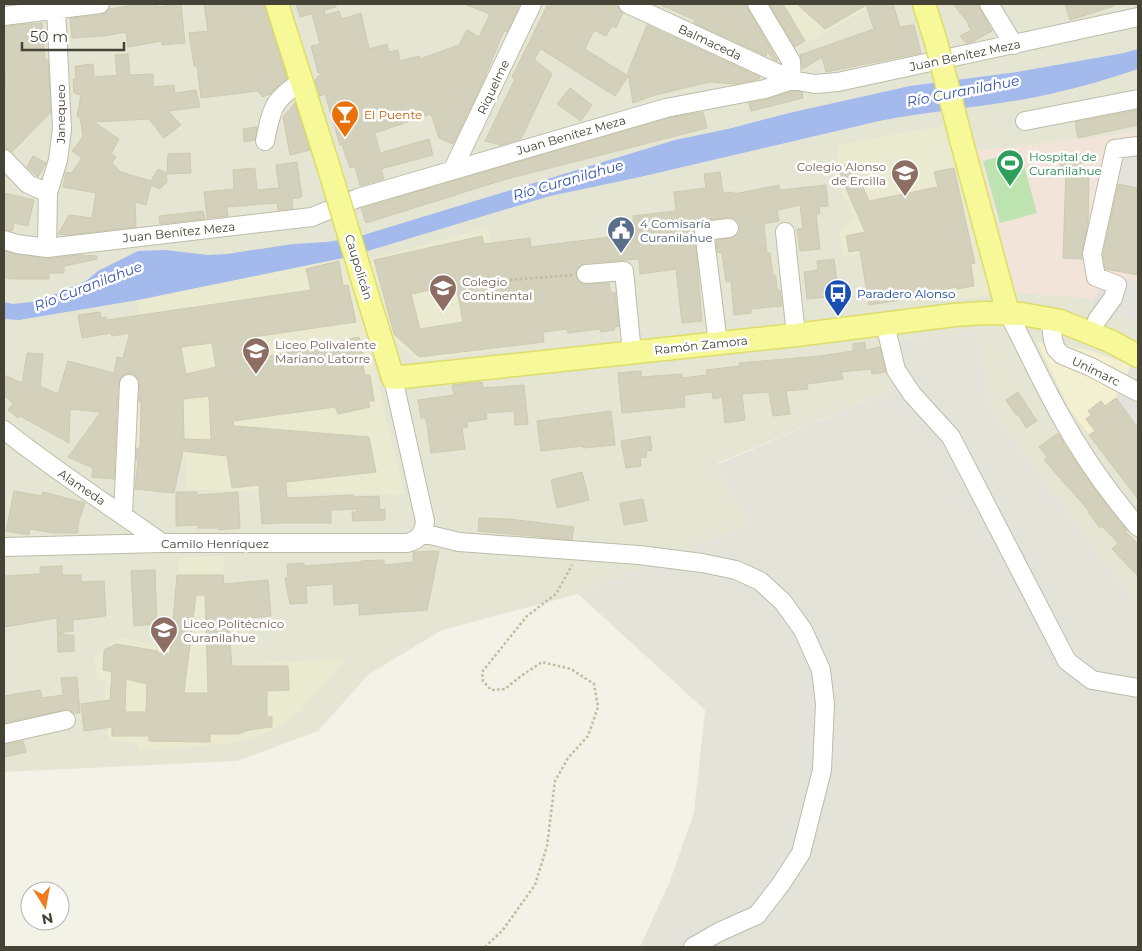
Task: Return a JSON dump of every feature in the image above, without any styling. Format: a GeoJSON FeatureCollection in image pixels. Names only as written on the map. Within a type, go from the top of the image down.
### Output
{"type":"FeatureCollection","features":[{"type":"Feature","properties":{"kind":"main road","name":"Caupolicán"},"geometry":{"type":"LineString","coordinates":[[277,4],[393,378]]}},
{"type":"Feature","properties":{"kind":"main road"},"geometry":{"type":"LineString","coordinates":[[924,4],[936,42],[1008,313]]}},
{"type":"Feature","properties":{"kind":"main road","name":"Ramón Zamora"},"geometry":{"type":"LineString","coordinates":[[393,378],[718,344],[954,315],[1008,313],[1050,318],[1090,332],[1138,356]]}},
{"type":"Feature","properties":{"kind":"street"},"geometry":{"type":"LineString","coordinates":[[4,16],[100,4]]}},
{"type":"Feature","properties":{"kind":"street","name":"Riquelme"},"geometry":{"type":"LineString","coordinates":[[453,170],[532,4]]}},
{"type":"Feature","properties":{"kind":"street","name":"Balmaceda"},"geometry":{"type":"LineString","coordinates":[[628,4],[792,80]]}},
{"type":"Feature","properties":{"kind":"street"},"geometry":{"type":"LineString","coordinates":[[757,4],[791,61],[792,80]]}},
{"type":"Feature","properties":{"kind":"street"},"geometry":{"type":"LineString","coordinates":[[989,4],[1014,45]]}},
{"type":"Feature","properties":{"kind":"street"},"geometry":{"type":"LineString","coordinates":[[1133,4],[1138,13]]}},
{"type":"Feature","properties":{"kind":"street","name":"Janequeo"},"geometry":{"type":"LineString","coordinates":[[47,248],[48,193],[58,160],[62,130],[56,9]]}},
{"type":"Feature","properties":{"kind":"street","name":"Juan Benítez Meza"},"geometry":{"type":"LineString","coordinates":[[4,240],[17,244],[47,248],[312,217],[358,198],[666,108],[765,89],[792,80],[815,84],[838,82],[1138,17]]}},
{"type":"Feature","properties":{"kind":"street"},"geometry":{"type":"LineString","coordinates":[[265,141],[272,111],[277,101],[302,81]]}},
{"type":"Feature","properties":{"kind":"street"},"geometry":{"type":"LineString","coordinates":[[1025,121],[1138,99]]}},
{"type":"Feature","properties":{"kind":"street"},"geometry":{"type":"LineString","coordinates":[[1097,320],[1113,298],[1117,285],[1096,277],[1092,254],[1116,149],[1138,146]]}},
{"type":"Feature","properties":{"kind":"street"},"geometry":{"type":"LineString","coordinates":[[4,159],[28,184],[48,193]]}},
{"type":"Feature","properties":{"kind":"street"},"geometry":{"type":"LineString","coordinates":[[718,344],[704,231],[730,228]]}},
{"type":"Feature","properties":{"kind":"street"},"geometry":{"type":"LineString","coordinates":[[785,232],[796,335]]}},
{"type":"Feature","properties":{"kind":"street"},"geometry":{"type":"LineString","coordinates":[[586,274],[624,271],[632,353]]}},
{"type":"Feature","properties":{"kind":"street"},"geometry":{"type":"LineString","coordinates":[[1008,313],[1058,413],[1097,474],[1138,527]]}},
{"type":"Feature","properties":{"kind":"street","name":"Unimarc"},"geometry":{"type":"LineString","coordinates":[[1050,318],[1053,340],[1056,349],[1062,355],[1091,367],[1138,392]]}},
{"type":"Feature","properties":{"kind":"street"},"geometry":{"type":"LineString","coordinates":[[885,324],[896,370],[912,394],[951,437],[1066,661],[1092,680],[1138,688]]}},
{"type":"Feature","properties":{"kind":"street","name":"Caupolicán"},"geometry":{"type":"LineString","coordinates":[[393,378],[424,513],[422,533]]}},
{"type":"Feature","properties":{"kind":"street"},"geometry":{"type":"LineString","coordinates":[[123,515],[129,384]]}},
{"type":"Feature","properties":{"kind":"street","name":"Alameda"},"geometry":{"type":"LineString","coordinates":[[4,430],[64,476],[162,543]]}},
{"type":"Feature","properties":{"kind":"street"},"geometry":{"type":"LineString","coordinates":[[422,533],[459,542],[639,555],[702,563],[736,570],[760,581],[783,602],[803,630],[821,670],[825,704],[822,770],[801,853],[781,884],[757,915],[719,932],[693,947]]}},
{"type":"Feature","properties":{"kind":"street","name":"Camilo Henríquez"},"geometry":{"type":"LineString","coordinates":[[4,547],[162,543],[407,543],[413,541],[422,533]]}},
{"type":"Feature","properties":{"kind":"street"},"geometry":{"type":"LineString","coordinates":[[4,734],[66,720]]}},
{"type":"Feature","properties":{"kind":"path"},"geometry":{"type":"LineString","coordinates":[[510,280],[586,274]]}},
{"type":"Feature","properties":{"kind":"path"},"geometry":{"type":"LineString","coordinates":[[485,947],[502,932],[535,885],[548,846],[555,781],[568,758],[588,736],[598,707],[594,684],[571,669],[542,662],[520,676],[505,689],[491,690],[483,681],[482,672],[527,616],[556,594],[580,551]]}},
{"type":"Feature","properties":{"kind":"shaded area"},"geometry":{"type":"Polygon","coordinates":[[[4,4],[1138,4],[1138,606],[993,412],[975,331],[881,342],[891,390],[716,464],[750,524],[578,594],[442,630],[369,674],[318,731],[237,761],[4,772],[4,4]]]}},
{"type":"Feature","properties":{"kind":"shaded area"},"geometry":{"type":"Polygon","coordinates":[[[763,4],[876,4],[791,51],[763,4]]]}},
{"type":"Feature","properties":{"kind":"shaded area","name":"Colegio Alonso de Ercilla"},"geometry":{"type":"Polygon","coordinates":[[[945,125],[993,288],[986,297],[910,300],[902,245],[843,256],[839,232],[854,218],[834,175],[839,145],[945,125]]]}},
{"type":"Feature","properties":{"kind":"shaded area"},"geometry":{"type":"Polygon","coordinates":[[[1138,132],[1138,323],[1085,298],[1008,292],[975,151],[1138,132]]]}},
{"type":"Feature","properties":{"kind":"shaded area","name":"Hospital de Curanilahue"},"geometry":{"type":"Polygon","coordinates":[[[1138,150],[1138,188],[1115,184],[1119,152],[1138,150]]]}},
{"type":"Feature","properties":{"kind":"shaded area","name":"Colegio Continental"},"geometry":{"type":"Polygon","coordinates":[[[488,228],[506,349],[418,361],[393,339],[369,259],[488,228]]]}},
{"type":"Feature","properties":{"kind":"shaded area","name":"Liceo Polivalente Mariano Latorre"},"geometry":{"type":"Polygon","coordinates":[[[348,257],[405,495],[186,489],[187,457],[135,450],[138,300],[348,257]]]}},
{"type":"Feature","properties":{"kind":"shaded area"},"geometry":{"type":"Polygon","coordinates":[[[1110,276],[1138,282],[1138,324],[1092,301],[1110,276]]]}},
{"type":"Feature","properties":{"kind":"shaded area"},"geometry":{"type":"Polygon","coordinates":[[[975,331],[993,412],[1138,606],[1138,947],[640,947],[670,881],[694,813],[705,710],[578,594],[750,524],[716,465],[891,390],[881,342],[975,331]]]}},
{"type":"Feature","properties":{"kind":"shaded area"},"geometry":{"type":"Polygon","coordinates":[[[1037,342],[1089,350],[1138,368],[1138,499],[1070,410],[1037,342]]]}},
{"type":"Feature","properties":{"kind":"shaded area"},"geometry":{"type":"Polygon","coordinates":[[[1131,365],[1138,368],[1138,428],[1116,398],[1131,365]]]}},
{"type":"Feature","properties":{"kind":"shaded area","name":"Liceo Politécnico Curanilahue"},"geometry":{"type":"Polygon","coordinates":[[[223,556],[230,665],[345,659],[303,709],[286,723],[266,733],[234,743],[137,751],[138,743],[108,740],[105,699],[107,681],[97,678],[94,658],[120,637],[172,650],[179,558],[223,556]]]}},
{"type":"Feature","properties":{"kind":"green space","name":"Hospital de Curanilahue"},"geometry":{"type":"Polygon","coordinates":[[[1020,151],[1037,213],[1000,223],[983,161],[1020,151]]]}},
{"type":"Feature","properties":{"kind":"water","name":"Río Curanilahue"},"geometry":{"type":"Polygon","coordinates":[[[1138,49],[1138,69],[1065,91],[1020,100],[879,121],[550,196],[348,257],[138,300],[19,320],[4,319],[4,302],[13,304],[39,301],[86,281],[98,271],[138,251],[165,250],[208,255],[227,254],[357,237],[675,140],[910,86],[1017,72],[1138,49]]]}},
{"type":"Feature","properties":{"kind":"building"},"geometry":{"type":"Polygon","coordinates":[[[142,4],[157,4],[158,7],[181,4],[185,43],[162,45],[162,41],[128,47],[126,32],[72,38],[70,18],[101,15],[109,9],[142,4]]]}},
{"type":"Feature","properties":{"kind":"building"},"geometry":{"type":"Polygon","coordinates":[[[204,4],[264,4],[287,79],[270,94],[262,97],[258,91],[201,98],[197,66],[194,66],[189,33],[208,31],[204,4]]]}},
{"type":"Feature","properties":{"kind":"building"},"geometry":{"type":"Polygon","coordinates":[[[296,4],[336,4],[336,7],[324,10],[325,15],[339,11],[342,19],[361,13],[369,49],[387,44],[389,52],[398,50],[400,61],[419,56],[420,59],[459,45],[467,30],[479,37],[490,14],[464,4],[520,4],[507,32],[504,31],[481,86],[453,144],[439,138],[431,114],[375,133],[380,153],[429,139],[433,155],[381,169],[384,179],[360,186],[355,167],[350,168],[342,145],[340,145],[325,94],[320,96],[315,80],[323,71],[318,73],[311,46],[320,44],[312,14],[300,17],[296,4]]]}},
{"type":"Feature","properties":{"kind":"building"},"geometry":{"type":"Polygon","coordinates":[[[548,4],[618,4],[619,10],[623,13],[616,28],[612,26],[606,36],[594,30],[585,49],[628,76],[615,96],[541,49],[534,59],[552,74],[521,139],[501,145],[485,141],[515,79],[512,77],[548,4]]]}},
{"type":"Feature","properties":{"kind":"building"},"geometry":{"type":"Polygon","coordinates":[[[659,4],[746,4],[778,61],[773,59],[767,51],[766,56],[694,23],[695,20],[659,4]]]}},
{"type":"Feature","properties":{"kind":"building"},"geometry":{"type":"Polygon","coordinates":[[[769,4],[783,4],[805,41],[795,47],[769,4]]]}},
{"type":"Feature","properties":{"kind":"building"},"geometry":{"type":"Polygon","coordinates":[[[797,4],[893,4],[900,27],[914,25],[921,53],[826,72],[822,57],[803,69],[800,55],[874,29],[866,5],[825,29],[797,4]]]}},
{"type":"Feature","properties":{"kind":"building"},"geometry":{"type":"Polygon","coordinates":[[[953,4],[978,4],[992,31],[972,42],[966,43],[960,36],[971,30],[969,24],[953,4]]]}},
{"type":"Feature","properties":{"kind":"building"},"geometry":{"type":"Polygon","coordinates":[[[1065,4],[1113,4],[1114,6],[1070,20],[1065,4]]]}},
{"type":"Feature","properties":{"kind":"building"},"geometry":{"type":"Polygon","coordinates":[[[42,23],[45,60],[48,60],[51,112],[12,152],[4,148],[4,89],[6,89],[4,26],[42,23]]]}},
{"type":"Feature","properties":{"kind":"building"},"geometry":{"type":"Polygon","coordinates":[[[647,25],[760,77],[759,79],[736,84],[710,82],[655,95],[633,103],[628,72],[647,25]]]}},
{"type":"Feature","properties":{"kind":"building"},"geometry":{"type":"Polygon","coordinates":[[[128,54],[130,75],[153,74],[153,87],[174,85],[175,93],[196,90],[200,107],[168,111],[181,125],[164,138],[149,119],[94,122],[119,139],[111,154],[116,157],[112,163],[121,172],[151,181],[158,169],[166,173],[167,182],[160,189],[151,185],[146,205],[135,202],[136,227],[69,235],[58,234],[69,215],[92,218],[96,193],[63,187],[66,172],[71,173],[82,158],[72,151],[83,137],[80,117],[77,117],[81,95],[74,93],[73,79],[76,79],[75,66],[93,64],[94,77],[117,75],[115,55],[128,54]]]}},
{"type":"Feature","properties":{"kind":"building"},"geometry":{"type":"Polygon","coordinates":[[[570,88],[592,105],[581,121],[557,104],[570,88]]]}},
{"type":"Feature","properties":{"kind":"building"},"geometry":{"type":"Polygon","coordinates":[[[793,91],[802,92],[803,98],[751,111],[749,103],[793,91]]]}},
{"type":"Feature","properties":{"kind":"building"},"geometry":{"type":"Polygon","coordinates":[[[295,103],[310,150],[290,155],[283,117],[295,103]]]}},
{"type":"Feature","properties":{"kind":"building"},"geometry":{"type":"Polygon","coordinates":[[[1138,110],[1138,125],[1078,138],[1075,122],[1138,110]]]}},
{"type":"Feature","properties":{"kind":"building"},"geometry":{"type":"Polygon","coordinates":[[[703,112],[707,128],[503,180],[366,223],[361,208],[668,118],[703,112]]]}},
{"type":"Feature","properties":{"kind":"building"},"geometry":{"type":"Polygon","coordinates":[[[257,127],[255,140],[244,142],[243,129],[257,127]]]}},
{"type":"Feature","properties":{"kind":"building"},"geometry":{"type":"Polygon","coordinates":[[[190,153],[191,173],[167,174],[168,154],[190,153]]]}},
{"type":"Feature","properties":{"kind":"building"},"geometry":{"type":"Polygon","coordinates":[[[1061,153],[1082,154],[1080,177],[1089,177],[1088,222],[1082,259],[1063,258],[1066,170],[1060,170],[1061,153]]]}},
{"type":"Feature","properties":{"kind":"building"},"geometry":{"type":"Polygon","coordinates":[[[33,156],[46,163],[38,177],[27,167],[33,156]]]}},
{"type":"Feature","properties":{"kind":"building"},"geometry":{"type":"Polygon","coordinates":[[[297,162],[302,197],[292,199],[293,209],[278,210],[277,203],[227,207],[228,216],[207,218],[204,192],[234,189],[233,170],[255,168],[257,190],[279,188],[276,165],[297,162]]]}},
{"type":"Feature","properties":{"kind":"building"},"geometry":{"type":"Polygon","coordinates":[[[852,162],[869,201],[938,187],[934,172],[954,168],[975,263],[971,264],[974,286],[957,289],[957,287],[907,297],[907,299],[869,305],[860,250],[849,252],[846,236],[865,232],[839,172],[839,168],[852,162]]]}},
{"type":"Feature","properties":{"kind":"building"},"geometry":{"type":"Polygon","coordinates":[[[720,172],[723,193],[734,192],[734,194],[779,185],[780,190],[826,185],[828,206],[819,207],[820,214],[816,214],[820,249],[800,251],[797,229],[803,228],[800,205],[777,210],[779,221],[764,224],[767,253],[770,253],[773,276],[776,276],[777,290],[780,290],[782,306],[751,309],[751,313],[734,315],[731,281],[726,282],[722,253],[717,252],[716,240],[731,238],[739,233],[740,227],[738,222],[734,218],[728,217],[702,221],[694,227],[702,321],[682,323],[676,269],[640,274],[639,259],[585,263],[576,270],[577,280],[582,284],[609,283],[611,293],[615,292],[619,326],[614,327],[615,330],[601,332],[600,329],[568,333],[567,329],[543,332],[544,342],[419,357],[394,334],[374,260],[482,236],[484,244],[530,238],[531,247],[635,234],[633,216],[676,211],[674,192],[706,188],[704,174],[720,172]],[[456,285],[411,294],[420,329],[463,322],[456,285]]]}},
{"type":"Feature","properties":{"kind":"building"},"geometry":{"type":"Polygon","coordinates":[[[1118,184],[1138,188],[1138,275],[1105,269],[1103,254],[1118,184]]]}},
{"type":"Feature","properties":{"kind":"building"},"geometry":{"type":"Polygon","coordinates":[[[4,193],[34,200],[28,226],[14,223],[12,231],[4,230],[4,193]]]}},
{"type":"Feature","properties":{"kind":"building"},"geometry":{"type":"Polygon","coordinates":[[[203,211],[205,219],[160,224],[159,216],[203,211]]]}},
{"type":"Feature","properties":{"kind":"building"},"geometry":{"type":"Polygon","coordinates":[[[4,251],[46,259],[78,255],[97,256],[97,259],[64,266],[64,273],[49,273],[49,279],[11,279],[4,277],[4,251]]]}},
{"type":"Feature","properties":{"kind":"building"},"geometry":{"type":"Polygon","coordinates":[[[834,259],[837,283],[834,283],[835,296],[807,299],[804,272],[818,270],[817,261],[834,259]]]}},
{"type":"Feature","properties":{"kind":"building","name":"Liceo Polivalente Mariano Latorre"},"geometry":{"type":"Polygon","coordinates":[[[339,261],[343,286],[348,285],[356,322],[246,338],[251,360],[359,337],[363,353],[360,354],[365,375],[370,375],[374,401],[368,401],[370,407],[338,414],[335,407],[233,421],[234,426],[369,437],[376,472],[286,482],[287,498],[353,495],[353,497],[379,496],[380,510],[385,509],[385,520],[353,521],[352,512],[357,512],[357,509],[331,510],[331,523],[262,524],[259,485],[232,488],[227,456],[183,451],[174,493],[135,489],[138,461],[136,460],[137,448],[140,448],[141,399],[139,402],[139,380],[130,373],[124,375],[118,384],[114,479],[92,477],[93,468],[68,457],[101,412],[70,409],[69,443],[20,416],[18,418],[8,410],[13,404],[4,395],[4,375],[22,383],[27,353],[43,354],[40,386],[58,394],[68,361],[114,373],[117,357],[123,358],[130,333],[112,336],[111,333],[82,338],[78,315],[100,312],[101,318],[106,317],[107,320],[311,290],[306,269],[339,261]],[[212,343],[181,347],[186,374],[216,367],[212,343]],[[209,396],[183,399],[184,439],[211,440],[209,396]]]}},
{"type":"Feature","properties":{"kind":"building"},"geometry":{"type":"Polygon","coordinates":[[[865,342],[866,350],[880,347],[886,372],[872,374],[871,369],[841,372],[843,379],[807,384],[808,389],[786,391],[790,414],[773,416],[769,392],[742,394],[745,420],[725,423],[722,397],[713,399],[712,392],[684,395],[685,407],[622,413],[618,373],[641,371],[641,377],[682,374],[682,378],[707,375],[706,370],[740,366],[739,363],[820,356],[853,351],[853,344],[865,342]]]}},
{"type":"Feature","properties":{"kind":"building"},"geometry":{"type":"Polygon","coordinates":[[[482,382],[483,388],[524,385],[528,424],[515,425],[514,411],[486,413],[487,419],[467,422],[468,427],[462,428],[465,449],[431,453],[426,418],[421,418],[418,400],[454,395],[452,385],[482,382]]]}},
{"type":"Feature","properties":{"kind":"building"},"geometry":{"type":"Polygon","coordinates":[[[1018,392],[1037,421],[1026,428],[1018,414],[1016,415],[1006,400],[1018,392]]]}},
{"type":"Feature","properties":{"kind":"building"},"geometry":{"type":"Polygon","coordinates":[[[1116,398],[1138,428],[1138,499],[1089,435],[1095,431],[1086,419],[1091,415],[1088,411],[1101,401],[1105,406],[1116,398]]]}},
{"type":"Feature","properties":{"kind":"building"},"geometry":{"type":"Polygon","coordinates":[[[611,411],[615,445],[583,448],[583,446],[541,451],[537,421],[611,411]]]}},
{"type":"Feature","properties":{"kind":"building"},"geometry":{"type":"Polygon","coordinates":[[[1058,433],[1097,492],[1127,530],[1125,531],[1138,544],[1138,576],[1112,549],[1118,543],[1102,526],[1100,528],[1089,511],[1044,460],[1047,457],[1039,447],[1058,433]]]}},
{"type":"Feature","properties":{"kind":"building"},"geometry":{"type":"Polygon","coordinates":[[[650,436],[652,450],[646,451],[647,457],[640,458],[641,466],[626,468],[621,441],[650,436]]]}},
{"type":"Feature","properties":{"kind":"building"},"geometry":{"type":"Polygon","coordinates":[[[582,472],[589,500],[557,508],[551,480],[582,472]]]}},
{"type":"Feature","properties":{"kind":"building"},"geometry":{"type":"Polygon","coordinates":[[[14,491],[42,496],[43,492],[85,503],[78,524],[78,533],[54,533],[30,529],[29,535],[6,531],[14,491]]]}},
{"type":"Feature","properties":{"kind":"building"},"geometry":{"type":"Polygon","coordinates":[[[176,492],[197,492],[197,495],[238,492],[240,528],[219,530],[219,528],[198,528],[198,525],[176,526],[176,492]]]}},
{"type":"Feature","properties":{"kind":"building"},"geometry":{"type":"Polygon","coordinates":[[[643,499],[647,521],[624,525],[620,503],[643,499]]]}},
{"type":"Feature","properties":{"kind":"building"},"geometry":{"type":"Polygon","coordinates":[[[479,518],[509,519],[574,527],[572,540],[478,531],[479,518]]]}},
{"type":"Feature","properties":{"kind":"building"},"geometry":{"type":"Polygon","coordinates":[[[439,551],[427,610],[359,615],[359,603],[334,605],[333,584],[306,586],[307,603],[290,604],[285,578],[288,578],[287,564],[304,563],[304,566],[384,560],[384,565],[413,562],[413,552],[439,551]]]}},
{"type":"Feature","properties":{"kind":"building"},"geometry":{"type":"Polygon","coordinates":[[[62,566],[62,575],[81,575],[81,582],[104,581],[106,616],[73,620],[73,631],[57,633],[57,618],[4,627],[4,576],[40,574],[40,567],[62,566]]]}},
{"type":"Feature","properties":{"kind":"building"},"geometry":{"type":"Polygon","coordinates":[[[155,570],[157,624],[134,626],[131,571],[155,570]]]}},
{"type":"Feature","properties":{"kind":"building","name":"Liceo Politécnico Curanilahue"},"geometry":{"type":"Polygon","coordinates":[[[177,575],[223,575],[224,584],[268,580],[271,616],[228,620],[232,666],[288,666],[289,690],[267,691],[267,717],[272,717],[272,727],[249,730],[238,734],[210,734],[210,742],[149,741],[149,736],[112,736],[112,727],[84,731],[81,704],[110,700],[112,672],[103,670],[104,650],[116,644],[170,654],[177,575]],[[196,595],[184,693],[208,693],[205,595],[196,595]],[[126,679],[125,712],[146,712],[147,684],[126,679]]]}},
{"type":"Feature","properties":{"kind":"building"},"geometry":{"type":"Polygon","coordinates":[[[57,633],[74,636],[74,651],[58,652],[57,633]]]}},
{"type":"Feature","properties":{"kind":"building"},"geometry":{"type":"Polygon","coordinates":[[[77,677],[80,713],[64,710],[4,723],[4,696],[40,690],[42,698],[63,695],[61,678],[77,677]]]}},
{"type":"Feature","properties":{"kind":"building"},"geometry":{"type":"Polygon","coordinates":[[[23,741],[26,752],[4,757],[4,744],[23,741]]]}},
{"type":"Feature","properties":{"kind":"place","name":"El Puente"},"geometry":{"type":"Point","coordinates":[345,138]}},
{"type":"Feature","properties":{"kind":"place","name":"Hospital de Curanilahue"},"geometry":{"type":"Point","coordinates":[1010,187]}},
{"type":"Feature","properties":{"kind":"place","name":"Colegio Alonso de Ercilla"},"geometry":{"type":"Point","coordinates":[905,197]}},
{"type":"Feature","properties":{"kind":"place","name":"4 Comisaría Curanilahue"},"geometry":{"type":"Point","coordinates":[621,254]}},
{"type":"Feature","properties":{"kind":"place","name":"Colegio Continental"},"geometry":{"type":"Point","coordinates":[443,312]}},
{"type":"Feature","properties":{"kind":"place","name":"Paradero Alonso"},"geometry":{"type":"Point","coordinates":[838,317]}},
{"type":"Feature","properties":{"kind":"place","name":"Liceo Polivalente Mariano Latorre"},"geometry":{"type":"Point","coordinates":[256,375]}},
{"type":"Feature","properties":{"kind":"place","name":"Liceo Politécnico Curanilahue"},"geometry":{"type":"Point","coordinates":[164,654]}}]}
